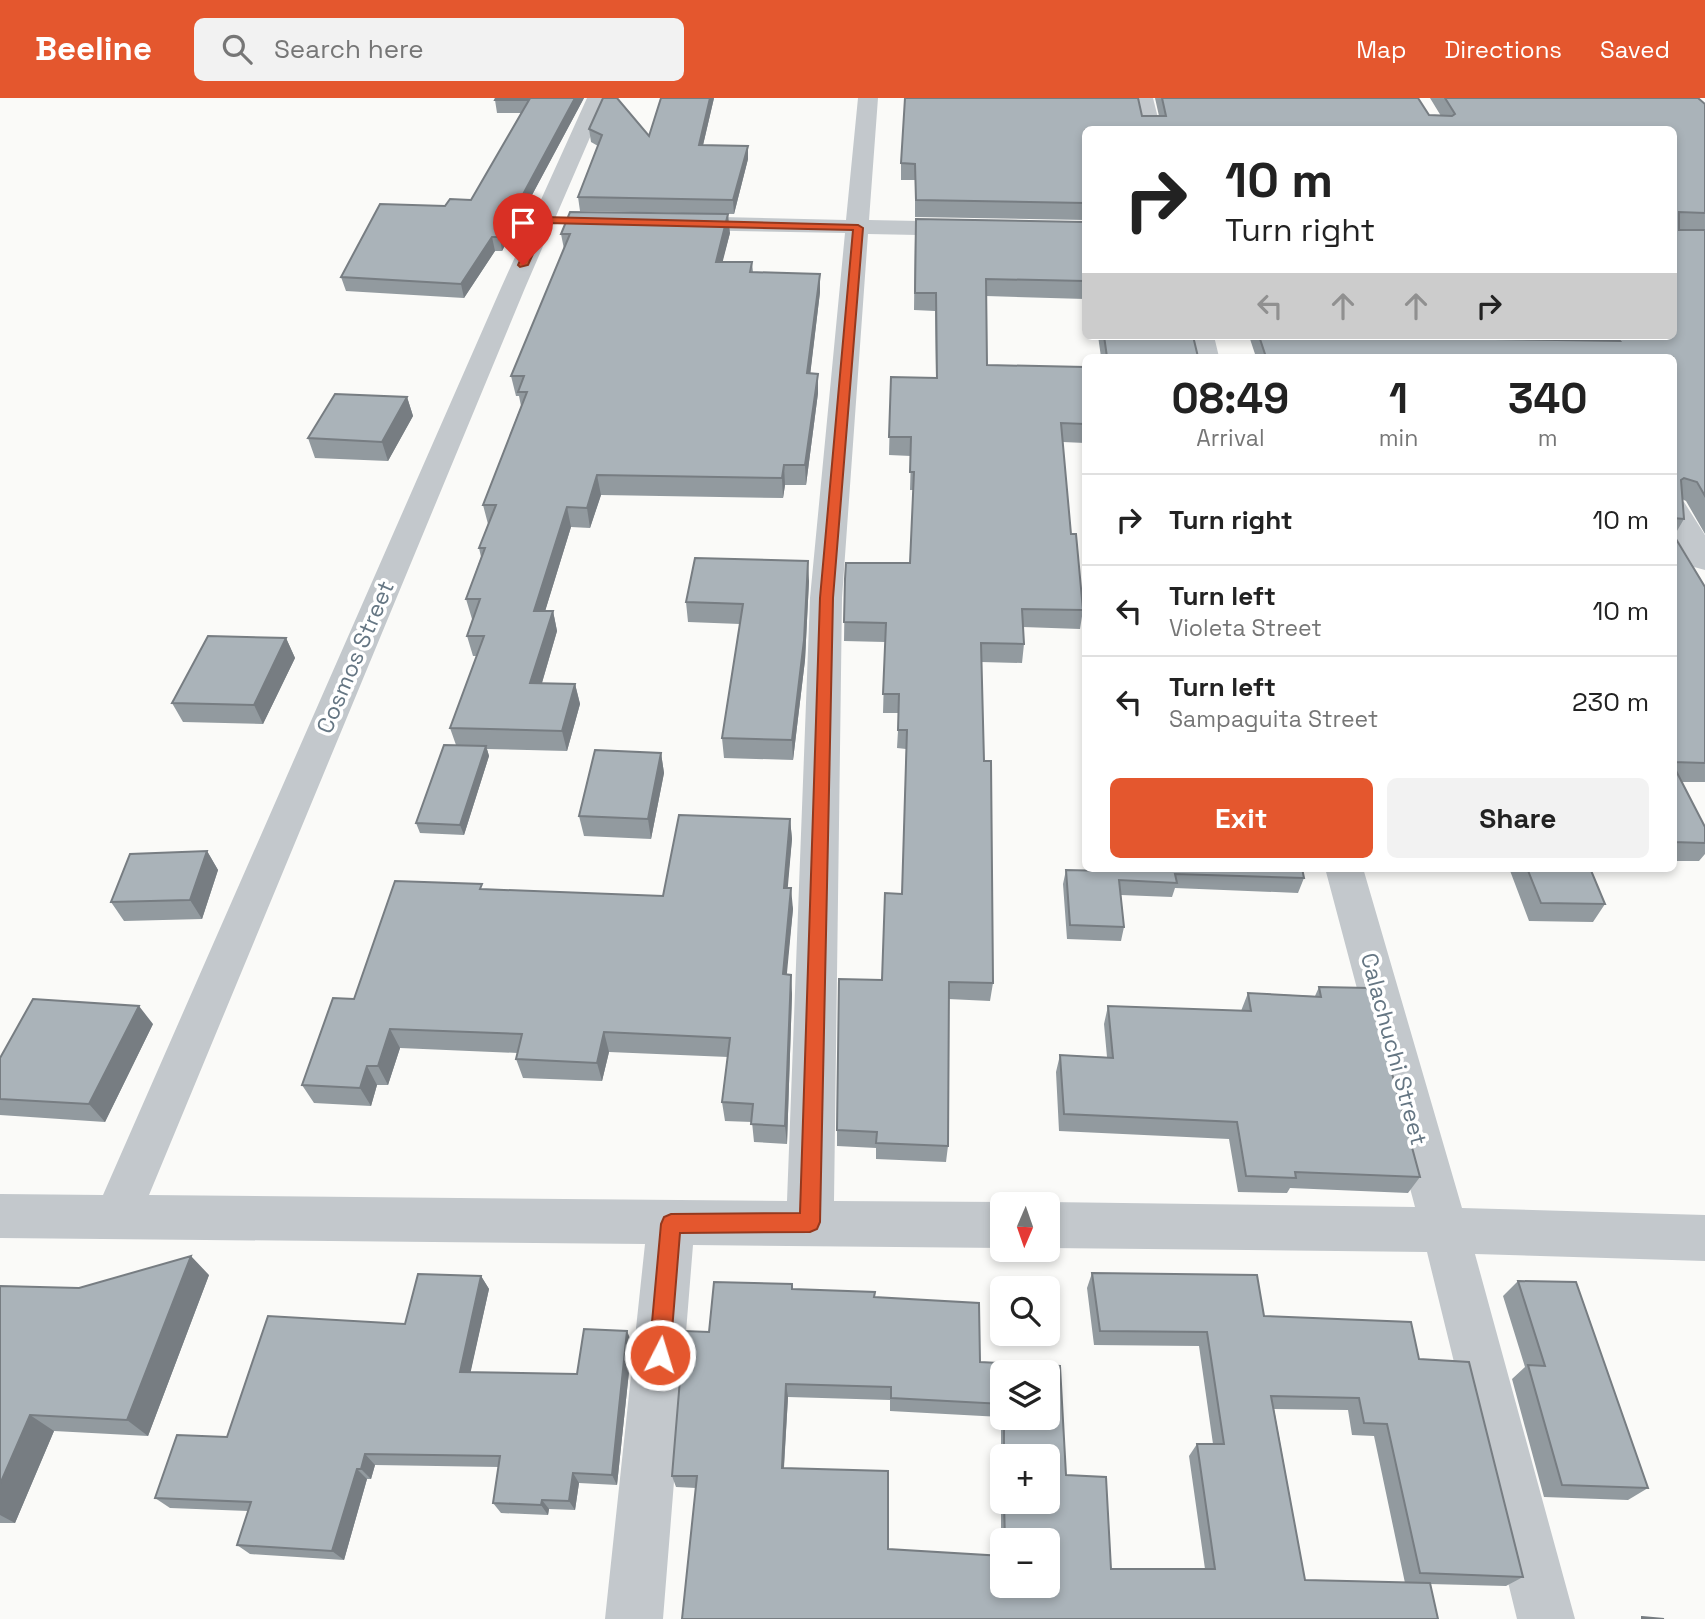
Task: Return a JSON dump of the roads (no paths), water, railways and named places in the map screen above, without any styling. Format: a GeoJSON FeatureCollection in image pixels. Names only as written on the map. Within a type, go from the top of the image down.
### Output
{"type":"FeatureCollection","features":[{"type":"Feature","properties":{"kind":"street","name":"Cosmos Street"},"geometry":{"type":"LineString","coordinates":[[116,1218],[557,220],[597,98]]}},
{"type":"Feature","properties":{"kind":"street"},"geometry":{"type":"LineString","coordinates":[[810,1222],[826,598],[868,98]]}},
{"type":"Feature","properties":{"kind":"street"},"geometry":{"type":"LineString","coordinates":[[1143,98],[1150,126]]}},
{"type":"Feature","properties":{"kind":"street"},"geometry":{"type":"LineString","coordinates":[[653,222],[992,229]]}},
{"type":"Feature","properties":{"kind":"street"},"geometry":{"type":"LineString","coordinates":[[1677,514],[1705,560]]}},
{"type":"Feature","properties":{"kind":"street","name":"Calachuchi Street"},"geometry":{"type":"LineString","coordinates":[[1345,872],[1445,1230],[1546,1619]]}},
{"type":"Feature","properties":{"kind":"street"},"geometry":{"type":"LineString","coordinates":[[0,1216],[990,1225]]}},
{"type":"Feature","properties":{"kind":"street"},"geometry":{"type":"LineString","coordinates":[[635,1619],[671,1224]]}},
{"type":"Feature","properties":{"kind":"street"},"geometry":{"type":"LineString","coordinates":[[1060,1225],[1445,1230],[1705,1238]]}}]}
